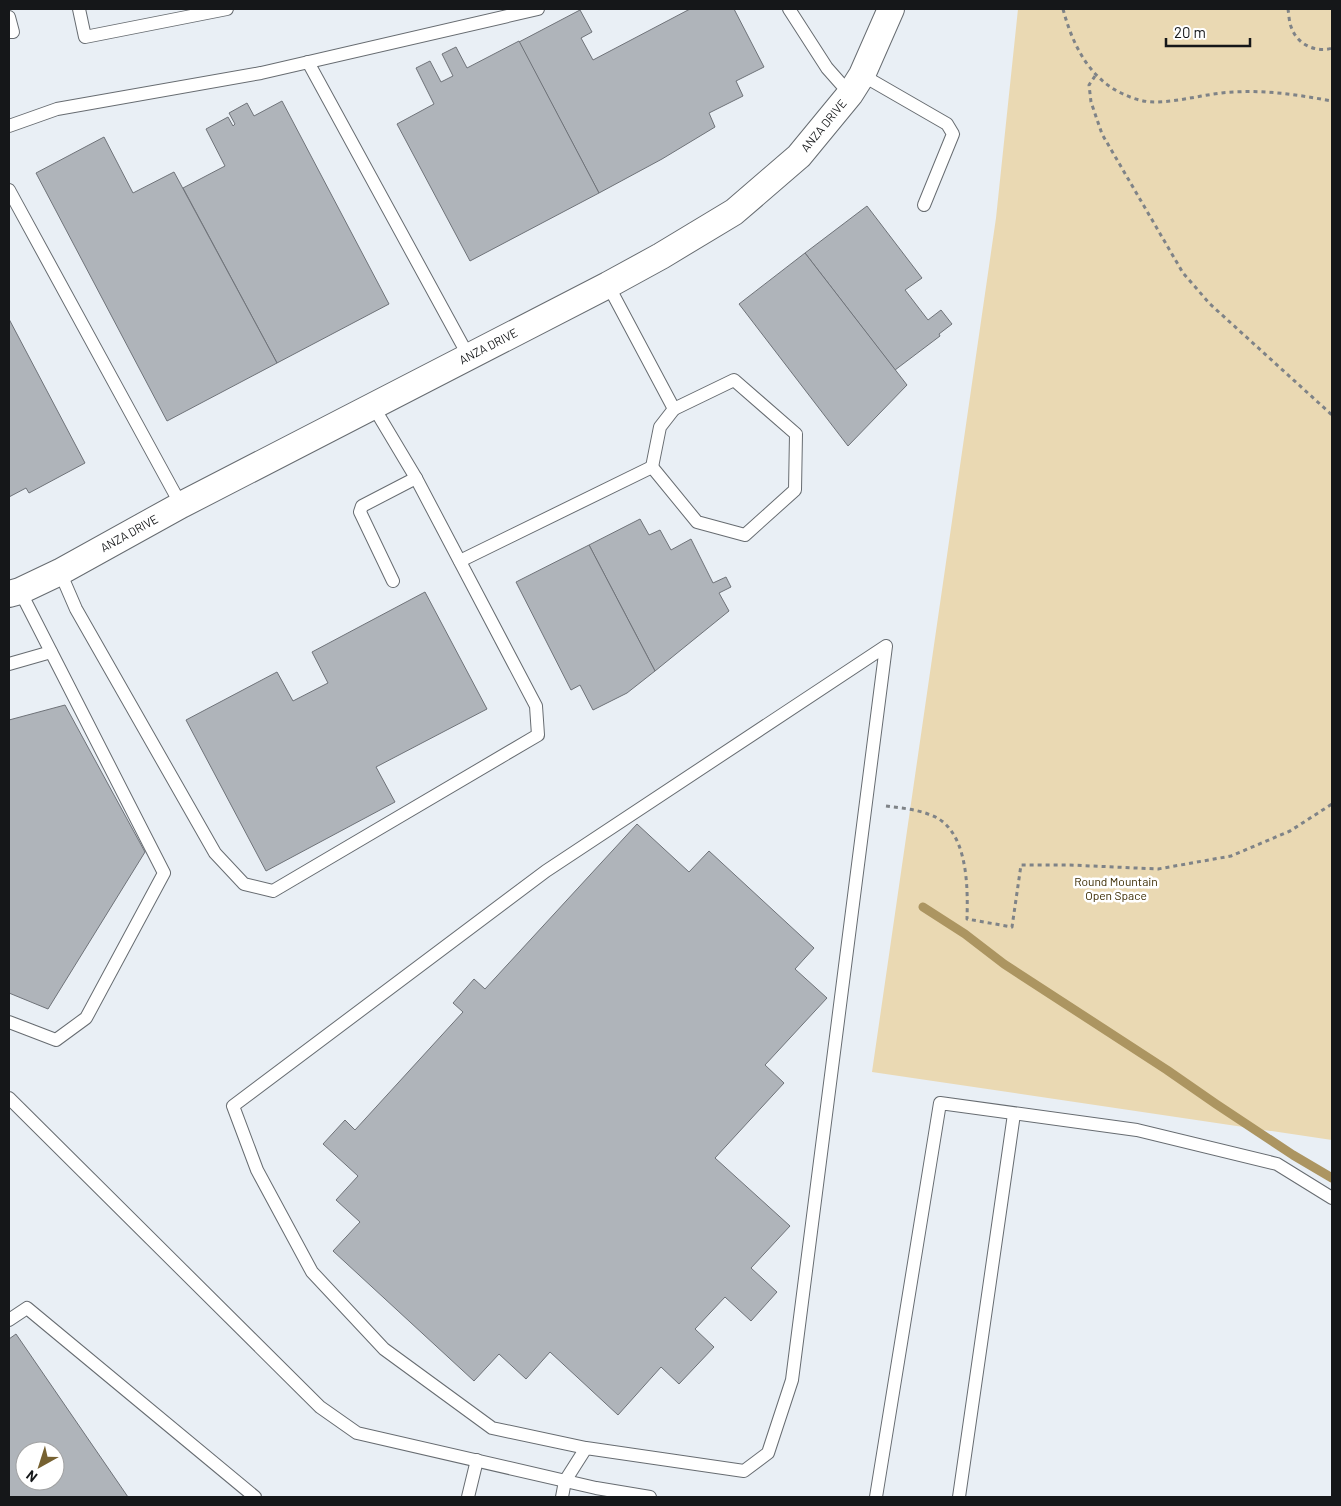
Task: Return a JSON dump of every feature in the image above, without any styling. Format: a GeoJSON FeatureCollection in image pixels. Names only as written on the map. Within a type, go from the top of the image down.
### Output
{"type":"FeatureCollection","features":[{"type":"Feature","properties":{"kind":"street","name":"ANZA DRIVE"},"geometry":{"type":"LineString","coordinates":[[14,593],[60,572],[181,505],[608,285],[734,212],[799,156],[856,85],[891,9]]}},
{"type":"Feature","properties":{"kind":"lane"},"geometry":{"type":"LineString","coordinates":[[79,9],[85,37],[227,9]]}},
{"type":"Feature","properties":{"kind":"lane"},"geometry":{"type":"LineString","coordinates":[[9,126],[57,109],[261,73],[538,9]]}},
{"type":"Feature","properties":{"kind":"lane"},"geometry":{"type":"LineString","coordinates":[[789,9],[827,68],[856,85],[947,124],[953,134],[924,205]]}},
{"type":"Feature","properties":{"kind":"lane"},"geometry":{"type":"LineString","coordinates":[[9,17],[13,32],[9,32]]}},
{"type":"Feature","properties":{"kind":"lane"},"geometry":{"type":"LineString","coordinates":[[308,62],[469,357]]}},
{"type":"Feature","properties":{"kind":"lane"},"geometry":{"type":"LineString","coordinates":[[9,190],[181,505]]}},
{"type":"Feature","properties":{"kind":"lane"},"geometry":{"type":"LineString","coordinates":[[608,285],[674,410]]}},
{"type":"Feature","properties":{"kind":"lane"},"geometry":{"type":"LineString","coordinates":[[734,380],[796,434],[795,490],[745,535],[697,522],[652,467],[660,427],[674,410],[734,380]]}},
{"type":"Feature","properties":{"kind":"lane"},"geometry":{"type":"LineString","coordinates":[[60,572],[76,609],[215,852],[244,884],[274,891],[538,736],[536,706],[416,478],[373,406]]}},
{"type":"Feature","properties":{"kind":"lane"},"geometry":{"type":"LineString","coordinates":[[460,561],[652,467]]}},
{"type":"Feature","properties":{"kind":"lane"},"geometry":{"type":"LineString","coordinates":[[393,581],[360,512],[362,506],[416,478]]}},
{"type":"Feature","properties":{"kind":"lane"},"geometry":{"type":"LineString","coordinates":[[9,1022],[56,1040],[86,1018],[164,873],[51,652],[14,593]]}},
{"type":"Feature","properties":{"kind":"lane"},"geometry":{"type":"LineString","coordinates":[[886,646],[792,1380],[768,1453],[744,1471],[586,1448],[492,1428],[384,1349],[312,1272],[257,1170],[234,1106],[546,871],[886,646]]}},
{"type":"Feature","properties":{"kind":"lane"},"geometry":{"type":"LineString","coordinates":[[9,664],[51,652]]}},
{"type":"Feature","properties":{"kind":"lane"},"geometry":{"type":"LineString","coordinates":[[9,1098],[320,1407],[357,1433],[565,1480],[650,1497]]}},
{"type":"Feature","properties":{"kind":"lane"},"geometry":{"type":"LineString","coordinates":[[876,1497],[940,1103],[1137,1130],[1277,1164],[1332,1198]]}},
{"type":"Feature","properties":{"kind":"lane"},"geometry":{"type":"LineString","coordinates":[[959,1497],[1014,1114]]}},
{"type":"Feature","properties":{"kind":"lane"},"geometry":{"type":"LineString","coordinates":[[9,1320],[27,1308],[254,1497]]}},
{"type":"Feature","properties":{"kind":"lane"},"geometry":{"type":"LineString","coordinates":[[562,1497],[565,1480],[586,1448]]}},
{"type":"Feature","properties":{"kind":"lane"},"geometry":{"type":"LineString","coordinates":[[468,1497],[477,1460]]}},
{"type":"Feature","properties":{"kind":"path"},"geometry":{"type":"LineString","coordinates":[[1063,9],[1067,26],[1080,55],[1095,76],[1113,89],[1132,98],[1153,102],[1233,92],[1278,92],[1332,101]]}},
{"type":"Feature","properties":{"kind":"path"},"geometry":{"type":"LineString","coordinates":[[1288,9],[1292,30],[1303,44],[1317,50],[1332,48]]}},
{"type":"Feature","properties":{"kind":"path"},"geometry":{"type":"LineString","coordinates":[[1095,76],[1089,84],[1091,102],[1102,134],[1183,273],[1210,304],[1332,414]]}},
{"type":"Feature","properties":{"kind":"path"},"geometry":{"type":"LineString","coordinates":[[866,802],[929,814],[938,819],[952,832],[963,854],[968,897],[967,919],[1012,927],[1021,865],[1158,869],[1232,856],[1290,832],[1332,804]]}},
{"type":"Feature","properties":{"kind":"green space","name":"Round Mountain Open Space"},"geometry":{"type":"Polygon","coordinates":[[[1018,9],[1332,9],[1332,1140],[872,1072],[996,218],[1018,9]]]}},
{"type":"Feature","properties":{"kind":"building"},"geometry":{"type":"Polygon","coordinates":[[[690,9],[734,9],[764,67],[736,81],[743,96],[709,113],[715,127],[662,159],[599,193],[519,42],[580,10],[592,32],[581,38],[593,60],[690,9]]]}},
{"type":"Feature","properties":{"kind":"building"},"geometry":{"type":"Polygon","coordinates":[[[519,41],[599,193],[470,261],[397,124],[434,104],[416,68],[430,61],[441,82],[453,76],[442,54],[456,47],[467,68],[519,41]]]}},
{"type":"Feature","properties":{"kind":"building"},"geometry":{"type":"Polygon","coordinates":[[[282,101],[389,304],[277,363],[183,188],[225,166],[206,129],[228,117],[233,126],[235,124],[229,113],[247,103],[254,116],[282,101]]]}},
{"type":"Feature","properties":{"kind":"building"},"geometry":{"type":"Polygon","coordinates":[[[104,137],[133,193],[174,172],[277,363],[167,421],[36,173],[104,137]]]}},
{"type":"Feature","properties":{"kind":"building"},"geometry":{"type":"Polygon","coordinates":[[[867,206],[922,278],[905,290],[928,320],[941,310],[952,324],[939,334],[940,336],[895,370],[805,253],[867,206]]]}},
{"type":"Feature","properties":{"kind":"building"},"geometry":{"type":"Polygon","coordinates":[[[805,253],[907,385],[848,446],[739,304],[805,253]]]}},
{"type":"Feature","properties":{"kind":"building"},"geometry":{"type":"Polygon","coordinates":[[[9,319],[85,463],[29,493],[26,488],[9,497],[9,319]]]}},
{"type":"Feature","properties":{"kind":"building"},"geometry":{"type":"Polygon","coordinates":[[[640,519],[649,535],[660,530],[671,550],[691,539],[713,583],[726,577],[731,587],[719,593],[729,611],[655,671],[589,545],[640,519]]]}},
{"type":"Feature","properties":{"kind":"building"},"geometry":{"type":"Polygon","coordinates":[[[589,545],[655,671],[627,693],[593,710],[580,685],[571,690],[516,582],[589,545]]]}},
{"type":"Feature","properties":{"kind":"building"},"geometry":{"type":"Polygon","coordinates":[[[425,592],[487,709],[376,767],[395,802],[266,871],[186,720],[277,672],[293,701],[328,683],[312,652],[425,592]]]}},
{"type":"Feature","properties":{"kind":"building"},"geometry":{"type":"Polygon","coordinates":[[[65,705],[145,852],[48,1009],[9,993],[9,720],[65,705]]]}},
{"type":"Feature","properties":{"kind":"building"},"geometry":{"type":"Polygon","coordinates":[[[637,824],[689,872],[709,851],[814,948],[795,969],[827,998],[765,1065],[784,1083],[715,1158],[790,1226],[751,1268],[777,1292],[751,1321],[725,1297],[695,1329],[714,1347],[679,1384],[661,1367],[618,1415],[550,1352],[526,1379],[499,1354],[474,1381],[333,1251],[360,1222],[336,1200],[358,1176],[323,1144],[345,1120],[355,1130],[463,1012],[453,1003],[474,979],[485,989],[637,824]]]}},
{"type":"Feature","properties":{"kind":"building"},"geometry":{"type":"Polygon","coordinates":[[[16,1334],[128,1497],[9,1497],[9,1339],[16,1334]]]}},
{"type":"Feature","properties":{"kind":"waterway"},"geometry":{"type":"LineString","coordinates":[[923,907],[965,934],[1004,964],[1293,1155],[1332,1178]]}}]}
